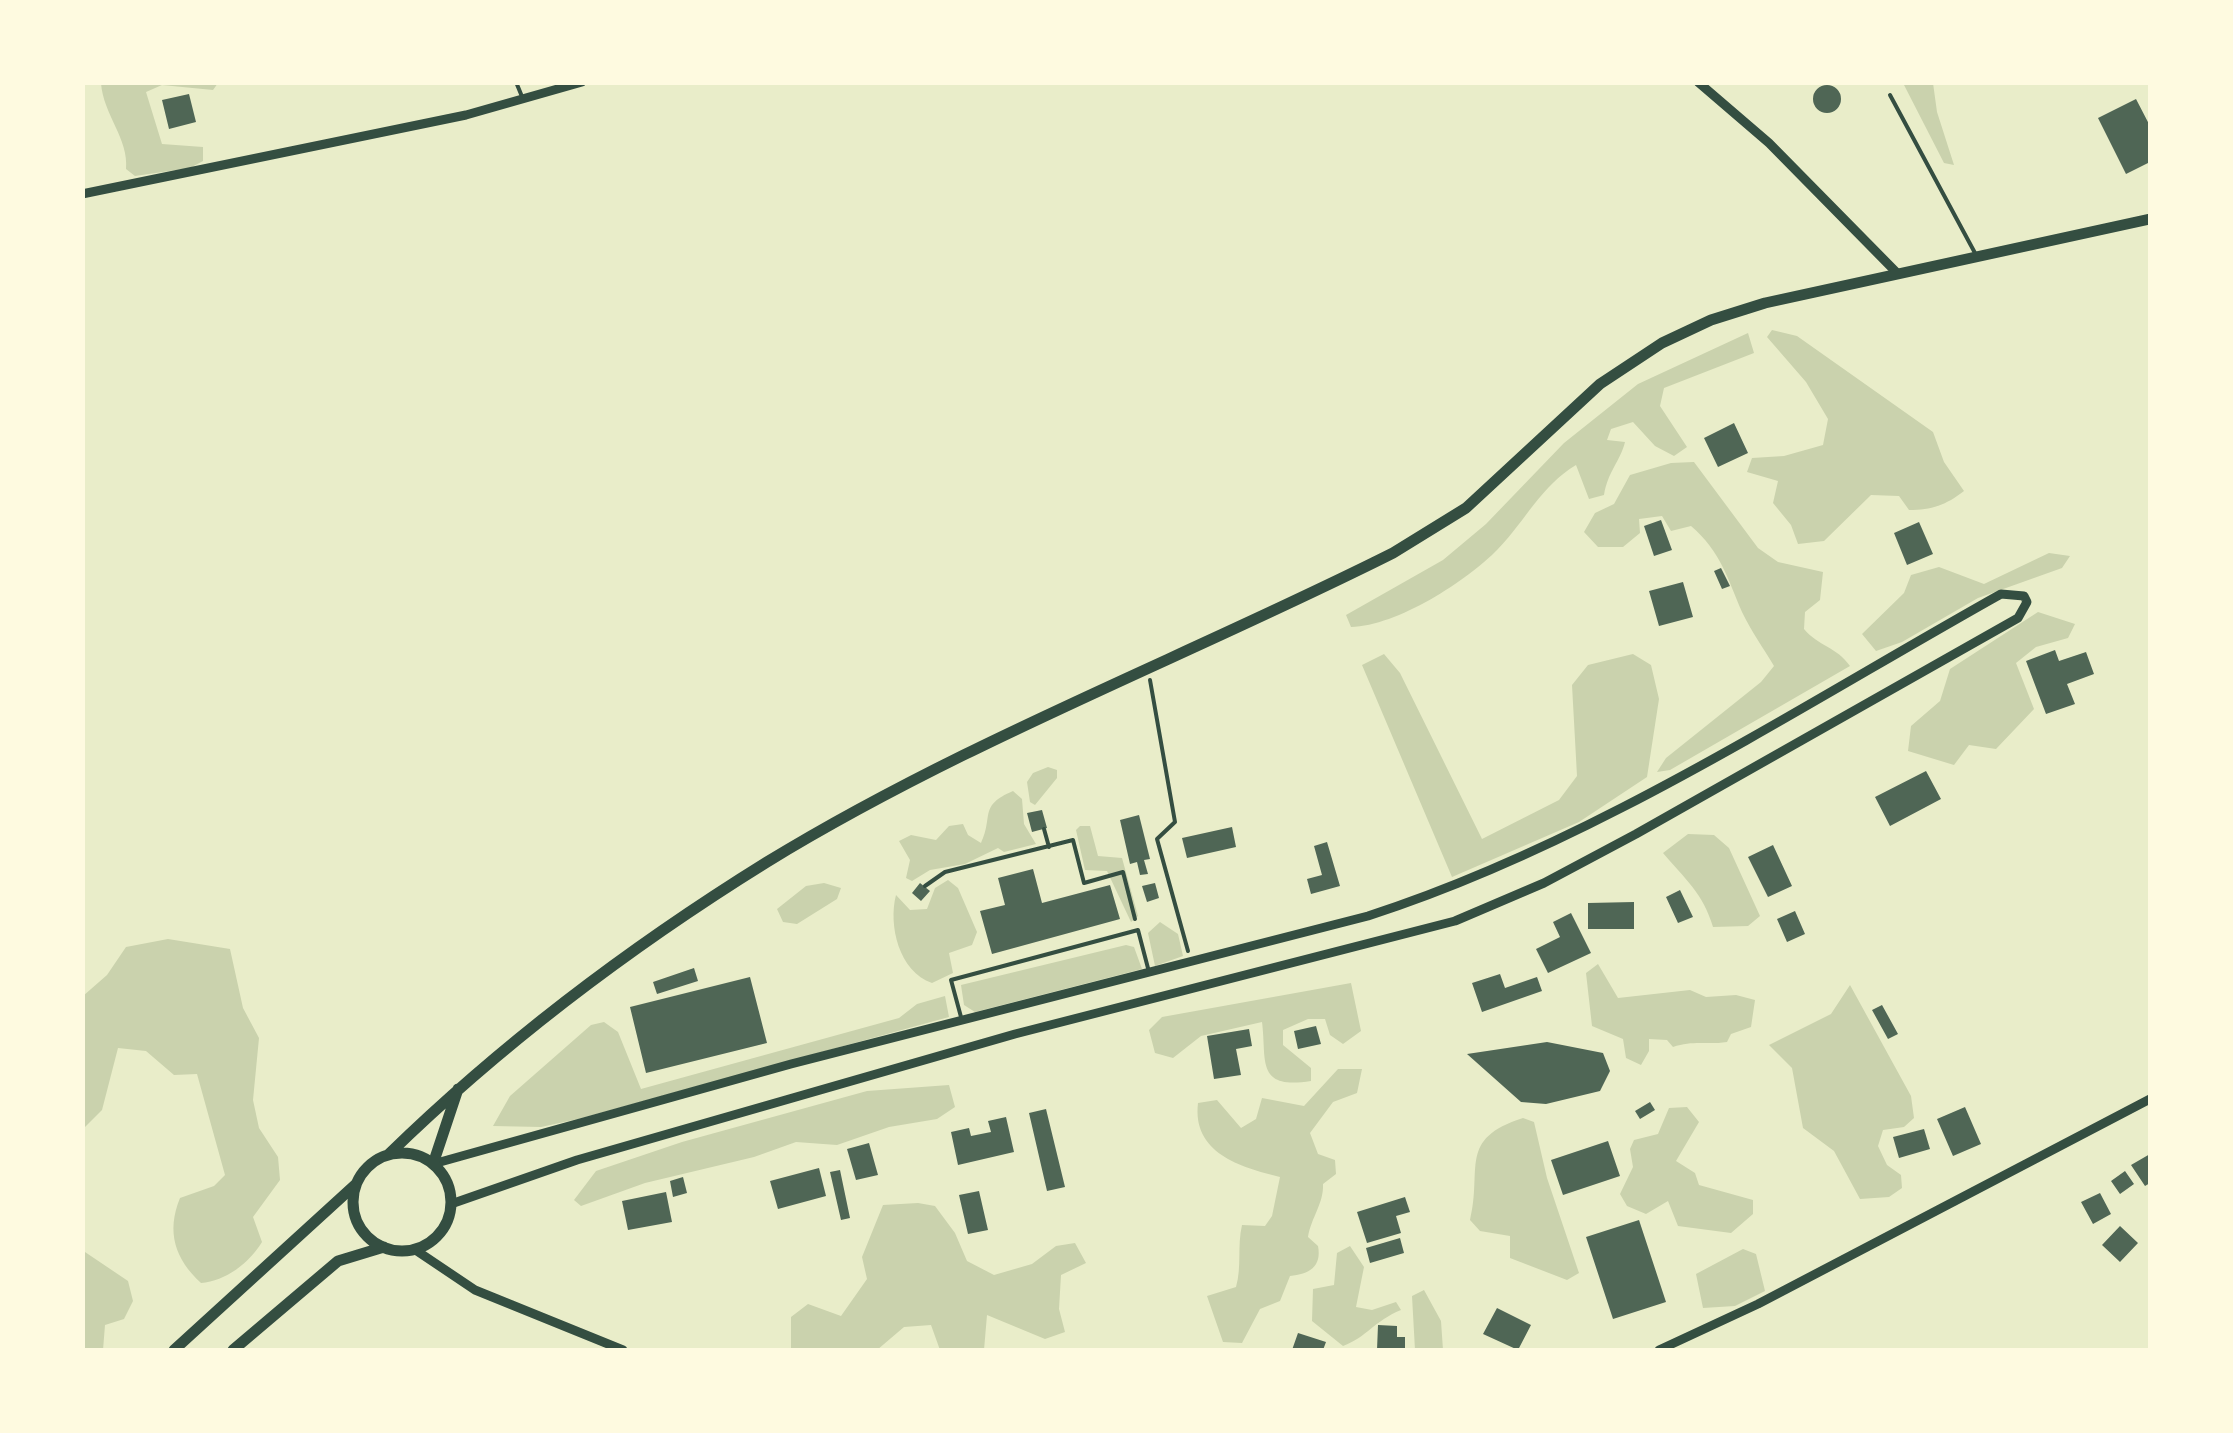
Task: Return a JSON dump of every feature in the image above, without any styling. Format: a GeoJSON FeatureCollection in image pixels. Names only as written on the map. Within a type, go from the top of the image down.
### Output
{"type":"FeatureCollection","features":[{"type":"Feature","properties":{"kind":"main road"},"geometry":{"type":"LineString","coordinates":[[174,1350],[356,1184],[375,1160],[390,1154],[459,1085],[541,1018],[656,934],[770,860],[910,784],[1393,553],[1466,508],[1600,384],[1662,343],[1712,320],[1765,303],[2150,219]]}},
{"type":"Feature","properties":{"kind":"main road"},"geometry":{"type":"LineString","coordinates":[[433,1164],[459,1085]]}},
{"type":"Feature","properties":{"kind":"main road"},"geometry":{"type":"LineString","coordinates":[[233,1350],[338,1261],[384,1247],[414,1249],[440,1232],[451,1204],[443,1175],[420,1156],[390,1154]]}},
{"type":"Feature","properties":{"kind":"main road"},"geometry":{"type":"LineString","coordinates":[[356,1184],[353,1199],[360,1228],[384,1247]]}},
{"type":"Feature","properties":{"kind":"street"},"geometry":{"type":"LineString","coordinates":[[82,194],[282,156],[522,100],[582,82]]}},
{"type":"Feature","properties":{"kind":"street"},"geometry":{"type":"LineString","coordinates":[[1698,82],[1769,143],[1898,274]]}},
{"type":"Feature","properties":{"kind":"street"},"geometry":{"type":"LineString","coordinates":[[433,1164],[962,1020],[1368,916],[1454,888],[1557,842],[2001,594],[2024,596],[2027,602],[2018,618],[1620,842],[1456,921],[996,1039],[594,1154],[451,1204]]}},
{"type":"Feature","properties":{"kind":"street"},"geometry":{"type":"LineString","coordinates":[[1659,1350],[1758,1304],[2150,1099]]}},
{"type":"Feature","properties":{"kind":"street"},"geometry":{"type":"LineString","coordinates":[[414,1249],[476,1290],[623,1350]]}},
{"type":"Feature","properties":{"kind":"lane"},"geometry":{"type":"LineString","coordinates":[[516,82],[522,100]]}},
{"type":"Feature","properties":{"kind":"lane"},"geometry":{"type":"LineString","coordinates":[[1890,95],[1977,257]]}},
{"type":"Feature","properties":{"kind":"lane"},"geometry":{"type":"LineString","coordinates":[[962,1020],[952,980],[1138,930],[1149,972]]}},
{"type":"Feature","properties":{"kind":"path"},"geometry":{"type":"LineString","coordinates":[[1148,670],[1175,822],[1156,839],[1191,961]]}},
{"type":"Feature","properties":{"kind":"path"},"geometry":{"type":"LineString","coordinates":[[1044,829],[1049,847]]}},
{"type":"Feature","properties":{"kind":"path"},"geometry":{"type":"LineString","coordinates":[[924,886],[945,872],[1073,840],[1084,883],[1123,872],[1138,930]]}},
{"type":"Feature","properties":{"kind":"green space"},"geometry":{"type":"Polygon","coordinates":[[[101,83],[218,83],[213,90],[162,85],[146,92],[162,144],[203,147],[203,161],[190,168],[135,176],[126,169],[124,147],[101,83]]]}},
{"type":"Feature","properties":{"kind":"green space"},"geometry":{"type":"Polygon","coordinates":[[[1903,83],[1933,83],[1937,112],[1954,165],[1944,163],[1903,83]]]}},
{"type":"Feature","properties":{"kind":"green space"},"geometry":{"type":"Polygon","coordinates":[[[1772,330],[1797,336],[1933,432],[1944,462],[1964,491],[1938,506],[1917,510],[1909,510],[1899,496],[1871,495],[1824,541],[1798,544],[1791,525],[1773,503],[1778,481],[1747,472],[1752,458],[1784,456],[1823,445],[1828,419],[1806,382],[1767,337],[1772,330]]]}},
{"type":"Feature","properties":{"kind":"green space"},"geometry":{"type":"Polygon","coordinates":[[[1748,333],[1754,353],[1664,388],[1660,406],[1687,447],[1674,456],[1655,446],[1633,422],[1611,429],[1607,440],[1625,442],[1604,495],[1589,499],[1576,465],[1543,493],[1498,549],[1468,575],[1410,610],[1369,625],[1351,627],[1346,615],[1443,560],[1486,524],[1564,443],[1638,384],[1748,333]]]}},
{"type":"Feature","properties":{"kind":"green space"},"geometry":{"type":"Polygon","coordinates":[[[1694,462],[1758,548],[1778,562],[1823,572],[1820,600],[1805,612],[1804,629],[1850,666],[1670,770],[1657,772],[1666,758],[1761,682],[1774,666],[1746,619],[1716,555],[1691,526],[1671,531],[1662,516],[1639,519],[1640,533],[1623,547],[1598,547],[1584,532],[1595,513],[1614,504],[1630,475],[1671,463],[1694,462]]]}},
{"type":"Feature","properties":{"kind":"green space"},"geometry":{"type":"Polygon","coordinates":[[[2049,553],[2070,556],[2062,568],[1978,598],[1902,642],[1876,651],[1862,634],[1904,593],[1911,575],[1939,567],[1984,584],[2049,553]]]}},
{"type":"Feature","properties":{"kind":"green space"},"geometry":{"type":"Polygon","coordinates":[[[2038,612],[2075,624],[2068,638],[2036,647],[2016,663],[2034,709],[1996,749],[1969,745],[1954,765],[1908,751],[1911,726],[1940,701],[1950,669],[2038,612]]]}},
{"type":"Feature","properties":{"kind":"green space"},"geometry":{"type":"Polygon","coordinates":[[[1384,654],[1400,673],[1482,839],[1559,800],[1577,776],[1572,685],[1588,665],[1633,654],[1651,665],[1659,699],[1647,777],[1579,822],[1452,877],[1362,665],[1384,654]]]}},
{"type":"Feature","properties":{"kind":"green space"},"geometry":{"type":"Polygon","coordinates":[[[1048,767],[1057,770],[1057,778],[1035,805],[1030,802],[1027,782],[1033,773],[1048,767]]]}},
{"type":"Feature","properties":{"kind":"green space"},"geometry":{"type":"Polygon","coordinates":[[[1013,791],[1022,799],[1024,824],[1036,844],[1004,852],[998,848],[965,864],[930,870],[912,881],[906,878],[910,860],[899,841],[911,835],[936,840],[949,826],[963,824],[968,835],[981,843],[991,807],[1013,791]]]}},
{"type":"Feature","properties":{"kind":"green space"},"geometry":{"type":"Polygon","coordinates":[[[1090,826],[1098,856],[1122,858],[1138,916],[1131,922],[1107,871],[1085,870],[1076,830],[1090,826]]]}},
{"type":"Feature","properties":{"kind":"green space"},"geometry":{"type":"Polygon","coordinates":[[[1688,834],[1714,835],[1729,848],[1760,916],[1748,926],[1713,927],[1699,896],[1663,853],[1688,834]]]}},
{"type":"Feature","properties":{"kind":"green space"},"geometry":{"type":"Polygon","coordinates":[[[948,880],[958,888],[977,932],[972,945],[949,953],[953,973],[932,983],[911,969],[904,958],[895,933],[894,907],[896,895],[910,910],[927,909],[935,888],[948,880]]]}},
{"type":"Feature","properties":{"kind":"green space"},"geometry":{"type":"Polygon","coordinates":[[[824,883],[841,888],[837,899],[797,924],[783,922],[777,909],[806,886],[824,883]]]}},
{"type":"Feature","properties":{"kind":"green space"},"geometry":{"type":"Polygon","coordinates":[[[1160,922],[1178,934],[1183,956],[1155,966],[1148,933],[1160,922]]]}},
{"type":"Feature","properties":{"kind":"green space"},"geometry":{"type":"Polygon","coordinates":[[[168,939],[230,949],[243,1008],[259,1038],[253,1100],[259,1128],[278,1157],[280,1180],[253,1217],[262,1242],[236,1270],[201,1283],[179,1255],[174,1234],[176,1210],[180,1198],[214,1186],[225,1175],[197,1074],[174,1075],[146,1051],[118,1048],[102,1110],[83,1129],[83,996],[107,975],[126,947],[168,939]]]}},
{"type":"Feature","properties":{"kind":"green space"},"geometry":{"type":"Polygon","coordinates":[[[1126,945],[1134,947],[1142,969],[975,1012],[964,1005],[961,985],[1126,945]]]}},
{"type":"Feature","properties":{"kind":"green space"},"geometry":{"type":"Polygon","coordinates":[[[1598,964],[1618,998],[1690,990],[1706,997],[1736,995],[1755,1000],[1751,1027],[1731,1034],[1727,1042],[1673,1047],[1667,1040],[1649,1039],[1649,1051],[1641,1065],[1626,1058],[1623,1039],[1592,1026],[1586,973],[1598,964]]]}},
{"type":"Feature","properties":{"kind":"green space"},"geometry":{"type":"Polygon","coordinates":[[[1351,983],[1361,1031],[1343,1044],[1330,1035],[1325,1019],[1308,1019],[1283,1030],[1283,1045],[1311,1068],[1311,1081],[1293,1083],[1272,1076],[1265,1060],[1262,1022],[1201,1036],[1173,1058],[1155,1053],[1149,1030],[1162,1017],[1351,983]]]}},
{"type":"Feature","properties":{"kind":"green space"},"geometry":{"type":"Polygon","coordinates":[[[1850,985],[1911,1096],[1914,1118],[1904,1127],[1883,1130],[1878,1146],[1887,1165],[1901,1175],[1902,1188],[1889,1197],[1860,1199],[1834,1151],[1803,1128],[1792,1068],[1769,1045],[1831,1014],[1850,985]]]}},
{"type":"Feature","properties":{"kind":"green space"},"geometry":{"type":"Polygon","coordinates":[[[945,996],[949,1017],[578,1119],[541,1127],[493,1126],[510,1096],[591,1025],[604,1022],[618,1032],[641,1089],[899,1018],[917,1004],[945,996]]]}},
{"type":"Feature","properties":{"kind":"green space"},"geometry":{"type":"Polygon","coordinates":[[[1338,1069],[1362,1069],[1357,1093],[1333,1102],[1310,1133],[1318,1154],[1335,1160],[1336,1174],[1323,1184],[1308,1237],[1318,1246],[1316,1264],[1308,1271],[1290,1276],[1280,1301],[1260,1309],[1242,1343],[1223,1342],[1207,1296],[1236,1287],[1242,1225],[1265,1226],[1272,1216],[1280,1177],[1235,1162],[1211,1146],[1198,1120],[1198,1103],[1217,1100],[1241,1128],[1256,1119],[1262,1098],[1304,1106],[1338,1069]]]}},
{"type":"Feature","properties":{"kind":"green space"},"geometry":{"type":"Polygon","coordinates":[[[949,1085],[955,1107],[937,1119],[889,1127],[837,1145],[796,1142],[754,1157],[645,1183],[581,1206],[574,1200],[596,1171],[682,1142],[867,1091],[949,1085]]]}},
{"type":"Feature","properties":{"kind":"green space"},"geometry":{"type":"Polygon","coordinates":[[[1687,1107],[1699,1122],[1676,1161],[1695,1173],[1699,1185],[1753,1200],[1753,1214],[1731,1233],[1678,1226],[1668,1201],[1646,1214],[1627,1206],[1620,1194],[1633,1167],[1630,1149],[1634,1140],[1658,1134],[1669,1108],[1687,1107]]]}},
{"type":"Feature","properties":{"kind":"green space"},"geometry":{"type":"Polygon","coordinates":[[[1523,1118],[1534,1122],[1547,1178],[1579,1273],[1567,1280],[1510,1258],[1510,1236],[1480,1231],[1470,1220],[1481,1146],[1502,1126],[1523,1118]]]}},
{"type":"Feature","properties":{"kind":"green space"},"geometry":{"type":"Polygon","coordinates":[[[883,1205],[935,1206],[955,1233],[967,1261],[994,1275],[1032,1264],[1056,1246],[1075,1243],[1086,1263],[1061,1275],[1059,1309],[1065,1332],[1045,1339],[987,1315],[984,1350],[940,1350],[931,1325],[904,1327],[877,1350],[791,1350],[791,1317],[808,1304],[841,1316],[867,1279],[862,1257],[883,1205]]]}},
{"type":"Feature","properties":{"kind":"green space"},"geometry":{"type":"Polygon","coordinates":[[[1350,1246],[1364,1267],[1356,1307],[1372,1310],[1396,1302],[1401,1310],[1343,1346],[1312,1321],[1313,1289],[1334,1285],[1337,1253],[1350,1246]]]}},
{"type":"Feature","properties":{"kind":"green space"},"geometry":{"type":"Polygon","coordinates":[[[1743,1249],[1756,1254],[1765,1291],[1735,1306],[1703,1308],[1696,1274],[1743,1249]]]}},
{"type":"Feature","properties":{"kind":"green space"},"geometry":{"type":"Polygon","coordinates":[[[82,1250],[128,1281],[133,1301],[124,1319],[105,1325],[103,1350],[83,1350],[82,1250]]]}},
{"type":"Feature","properties":{"kind":"green space"},"geometry":{"type":"Polygon","coordinates":[[[1424,1290],[1441,1321],[1443,1350],[1415,1350],[1412,1296],[1424,1290]]]}},
{"type":"Feature","properties":{"kind":"building"},"geometry":{"type":"Polygon","coordinates":[[[1827,85],[1837,89],[1841,99],[1837,109],[1827,113],[1817,109],[1813,99],[1817,89],[1827,85]]]}},
{"type":"Feature","properties":{"kind":"building"},"geometry":{"type":"Polygon","coordinates":[[[189,94],[196,122],[169,129],[162,100],[189,94]]]}},
{"type":"Feature","properties":{"kind":"building"},"geometry":{"type":"Polygon","coordinates":[[[2136,99],[2150,126],[2150,162],[2126,174],[2098,118],[2136,99]]]}},
{"type":"Feature","properties":{"kind":"building"},"geometry":{"type":"Polygon","coordinates":[[[1734,423],[1748,453],[1718,467],[1704,438],[1734,423]]]}},
{"type":"Feature","properties":{"kind":"building"},"geometry":{"type":"Polygon","coordinates":[[[1661,520],[1672,550],[1654,556],[1644,526],[1661,520]]]}},
{"type":"Feature","properties":{"kind":"building"},"geometry":{"type":"Polygon","coordinates":[[[1919,522],[1933,554],[1907,565],[1894,533],[1919,522]]]}},
{"type":"Feature","properties":{"kind":"building"},"geometry":{"type":"Polygon","coordinates":[[[1721,568],[1730,586],[1722,589],[1714,571],[1721,568]]]}},
{"type":"Feature","properties":{"kind":"building"},"geometry":{"type":"Polygon","coordinates":[[[1683,582],[1693,617],[1659,626],[1649,591],[1683,582]]]}},
{"type":"Feature","properties":{"kind":"building"},"geometry":{"type":"Polygon","coordinates":[[[2055,650],[2059,661],[2086,652],[2094,674],[2067,684],[2075,704],[2046,714],[2026,661],[2055,650]]]}},
{"type":"Feature","properties":{"kind":"building"},"geometry":{"type":"Polygon","coordinates":[[[1926,771],[1941,799],[1890,826],[1875,797],[1926,771]]]}},
{"type":"Feature","properties":{"kind":"building"},"geometry":{"type":"Polygon","coordinates":[[[1042,810],[1047,828],[1032,832],[1027,813],[1042,810]]]}},
{"type":"Feature","properties":{"kind":"building"},"geometry":{"type":"Polygon","coordinates":[[[1139,815],[1150,859],[1144,860],[1148,874],[1140,875],[1137,862],[1130,864],[1120,820],[1139,815]]]}},
{"type":"Feature","properties":{"kind":"building"},"geometry":{"type":"Polygon","coordinates":[[[1232,827],[1236,847],[1187,858],[1182,838],[1232,827]]]}},
{"type":"Feature","properties":{"kind":"building"},"geometry":{"type":"Polygon","coordinates":[[[1327,842],[1340,886],[1311,894],[1307,879],[1322,875],[1314,846],[1327,842]]]}},
{"type":"Feature","properties":{"kind":"building"},"geometry":{"type":"Polygon","coordinates":[[[1773,845],[1792,886],[1768,897],[1748,857],[1773,845]]]}},
{"type":"Feature","properties":{"kind":"building"},"geometry":{"type":"Polygon","coordinates":[[[1033,869],[1042,903],[1110,885],[1120,919],[992,954],[980,911],[1005,905],[998,878],[1033,869]]]}},
{"type":"Feature","properties":{"kind":"building"},"geometry":{"type":"Polygon","coordinates":[[[920,883],[930,891],[921,901],[912,893],[920,883]]]}},
{"type":"Feature","properties":{"kind":"building"},"geometry":{"type":"Polygon","coordinates":[[[1155,883],[1159,898],[1147,902],[1142,886],[1155,883]]]}},
{"type":"Feature","properties":{"kind":"building"},"geometry":{"type":"Polygon","coordinates":[[[1680,890],[1693,917],[1678,923],[1666,897],[1680,890]]]}},
{"type":"Feature","properties":{"kind":"building"},"geometry":{"type":"Polygon","coordinates":[[[1634,902],[1634,929],[1588,929],[1588,903],[1634,902]]]}},
{"type":"Feature","properties":{"kind":"building"},"geometry":{"type":"Polygon","coordinates":[[[1795,911],[1805,934],[1787,942],[1777,919],[1795,911]]]}},
{"type":"Feature","properties":{"kind":"building"},"geometry":{"type":"Polygon","coordinates":[[[1571,913],[1591,953],[1548,973],[1536,949],[1560,937],[1553,922],[1571,913]]]}},
{"type":"Feature","properties":{"kind":"building"},"geometry":{"type":"Polygon","coordinates":[[[694,968],[698,981],[657,994],[653,982],[694,968]]]}},
{"type":"Feature","properties":{"kind":"building"},"geometry":{"type":"Polygon","coordinates":[[[1500,974],[1505,988],[1537,977],[1542,991],[1482,1012],[1472,983],[1500,974]]]}},
{"type":"Feature","properties":{"kind":"building"},"geometry":{"type":"Polygon","coordinates":[[[750,977],[767,1043],[646,1073],[630,1007],[750,977]]]}},
{"type":"Feature","properties":{"kind":"building"},"geometry":{"type":"Polygon","coordinates":[[[1882,1005],[1898,1034],[1888,1039],[1872,1010],[1882,1005]]]}},
{"type":"Feature","properties":{"kind":"building"},"geometry":{"type":"Polygon","coordinates":[[[1316,1026],[1321,1044],[1298,1049],[1294,1031],[1316,1026]]]}},
{"type":"Feature","properties":{"kind":"building"},"geometry":{"type":"Polygon","coordinates":[[[1249,1029],[1252,1046],[1236,1049],[1241,1075],[1214,1079],[1207,1036],[1249,1029]]]}},
{"type":"Feature","properties":{"kind":"building"},"geometry":{"type":"Polygon","coordinates":[[[1547,1042],[1603,1053],[1610,1071],[1600,1091],[1546,1104],[1521,1102],[1467,1054],[1547,1042]]]}},
{"type":"Feature","properties":{"kind":"building"},"geometry":{"type":"Polygon","coordinates":[[[1650,1102],[1655,1110],[1640,1119],[1635,1111],[1650,1102]]]}},
{"type":"Feature","properties":{"kind":"building"},"geometry":{"type":"Polygon","coordinates":[[[1965,1107],[1981,1144],[1953,1156],[1937,1119],[1965,1107]]]}},
{"type":"Feature","properties":{"kind":"building"},"geometry":{"type":"Polygon","coordinates":[[[1046,1109],[1065,1187],[1047,1191],[1029,1113],[1046,1109]]]}},
{"type":"Feature","properties":{"kind":"building"},"geometry":{"type":"Polygon","coordinates":[[[1006,1117],[1014,1152],[958,1165],[951,1132],[969,1128],[971,1136],[991,1132],[988,1121],[1006,1117]]]}},
{"type":"Feature","properties":{"kind":"building"},"geometry":{"type":"Polygon","coordinates":[[[1924,1129],[1930,1149],[1899,1158],[1893,1137],[1924,1129]]]}},
{"type":"Feature","properties":{"kind":"building"},"geometry":{"type":"Polygon","coordinates":[[[1608,1141],[1620,1176],[1563,1195],[1551,1160],[1608,1141]]]}},
{"type":"Feature","properties":{"kind":"building"},"geometry":{"type":"Polygon","coordinates":[[[869,1143],[878,1175],[856,1180],[847,1149],[869,1143]]]}},
{"type":"Feature","properties":{"kind":"building"},"geometry":{"type":"Polygon","coordinates":[[[2150,1154],[2150,1183],[2145,1186],[2131,1165],[2150,1154]]]}},
{"type":"Feature","properties":{"kind":"building"},"geometry":{"type":"Polygon","coordinates":[[[819,1168],[826,1196],[778,1209],[770,1181],[819,1168]]]}},
{"type":"Feature","properties":{"kind":"building"},"geometry":{"type":"Polygon","coordinates":[[[840,1170],[850,1218],[841,1220],[830,1172],[840,1170]]]}},
{"type":"Feature","properties":{"kind":"building"},"geometry":{"type":"Polygon","coordinates":[[[2125,1171],[2134,1184],[2120,1194],[2111,1181],[2125,1171]]]}},
{"type":"Feature","properties":{"kind":"building"},"geometry":{"type":"Polygon","coordinates":[[[683,1177],[687,1193],[673,1197],[670,1181],[683,1177]]]}},
{"type":"Feature","properties":{"kind":"building"},"geometry":{"type":"Polygon","coordinates":[[[979,1191],[988,1230],[968,1234],[959,1195],[979,1191]]]}},
{"type":"Feature","properties":{"kind":"building"},"geometry":{"type":"Polygon","coordinates":[[[666,1192],[672,1222],[628,1230],[622,1201],[666,1192]]]}},
{"type":"Feature","properties":{"kind":"building"},"geometry":{"type":"Polygon","coordinates":[[[2100,1193],[2111,1214],[2093,1224],[2081,1202],[2100,1193]]]}},
{"type":"Feature","properties":{"kind":"building"},"geometry":{"type":"Polygon","coordinates":[[[1405,1197],[1410,1212],[1396,1216],[1401,1233],[1367,1243],[1357,1212],[1405,1197]]]}},
{"type":"Feature","properties":{"kind":"building"},"geometry":{"type":"Polygon","coordinates":[[[1639,1220],[1666,1302],[1613,1319],[1586,1237],[1639,1220]]]}},
{"type":"Feature","properties":{"kind":"building"},"geometry":{"type":"Polygon","coordinates":[[[2120,1226],[2138,1243],[2120,1262],[2102,1245],[2120,1226]]]}},
{"type":"Feature","properties":{"kind":"building"},"geometry":{"type":"Polygon","coordinates":[[[1400,1238],[1404,1253],[1370,1263],[1366,1248],[1400,1238]]]}},
{"type":"Feature","properties":{"kind":"building"},"geometry":{"type":"Polygon","coordinates":[[[1497,1308],[1531,1325],[1518,1350],[1483,1334],[1497,1308]]]}},
{"type":"Feature","properties":{"kind":"building"},"geometry":{"type":"Polygon","coordinates":[[[1378,1325],[1397,1326],[1397,1337],[1405,1337],[1405,1350],[1377,1350],[1378,1325]]]}},
{"type":"Feature","properties":{"kind":"building"},"geometry":{"type":"Polygon","coordinates":[[[1298,1333],[1326,1342],[1323,1350],[1292,1350],[1298,1333]]]}}]}
